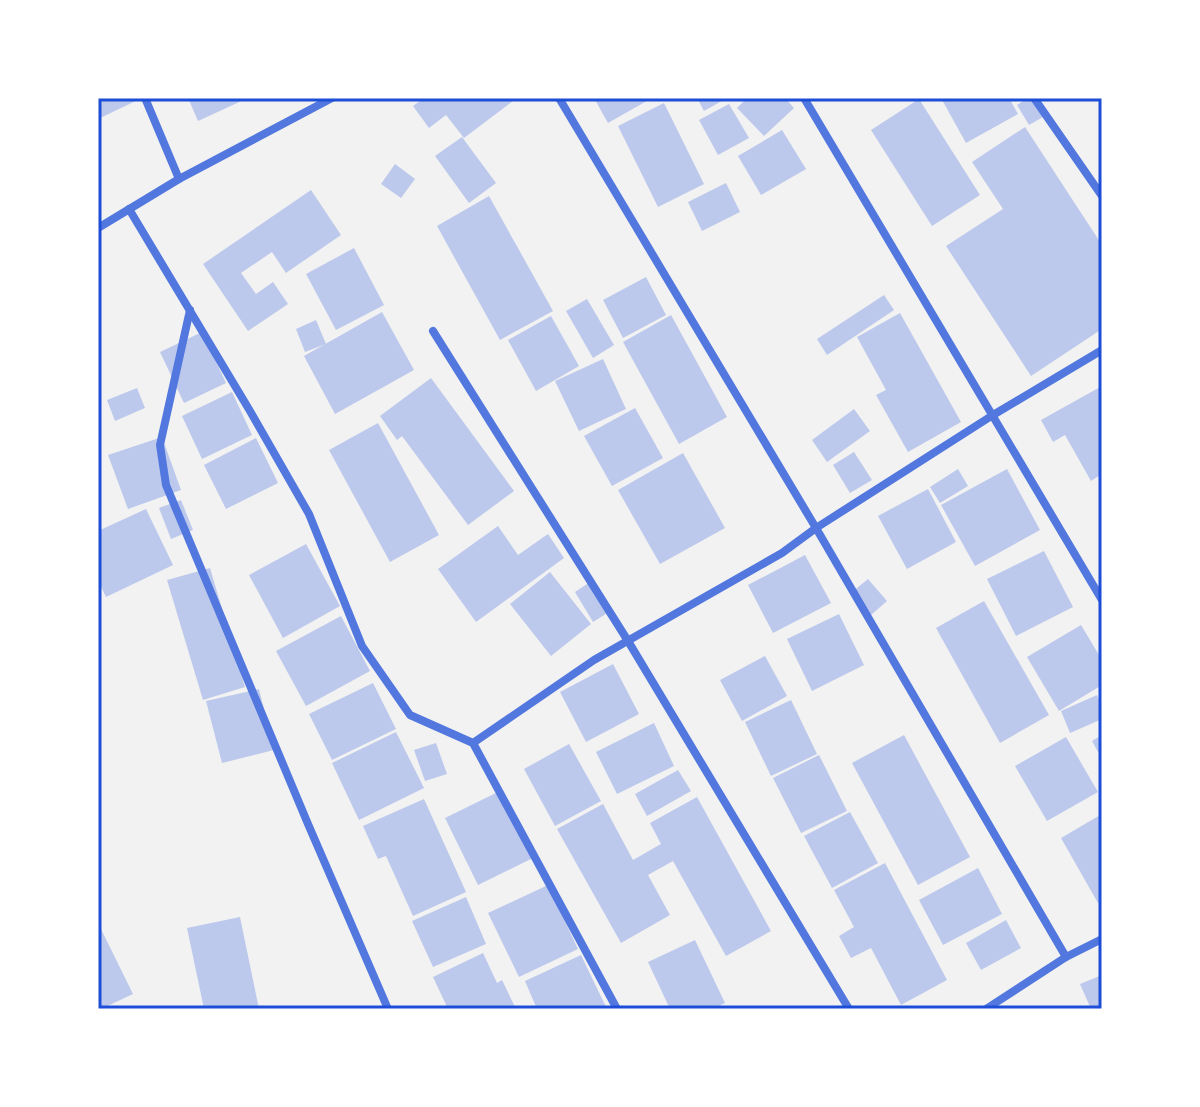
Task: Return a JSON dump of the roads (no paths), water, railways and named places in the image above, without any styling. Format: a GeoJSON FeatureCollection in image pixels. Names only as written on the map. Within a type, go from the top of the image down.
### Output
{"type":"FeatureCollection","features":[{"type":"Feature","properties":{"kind":"street"},"geometry":{"type":"LineString","coordinates":[[145,98],[179,179]]}},
{"type":"Feature","properties":{"kind":"street"},"geometry":{"type":"LineString","coordinates":[[98,228],[179,179],[332,98]]}},
{"type":"Feature","properties":{"kind":"street"},"geometry":{"type":"LineString","coordinates":[[559,98],[816,528],[1066,957]]}},
{"type":"Feature","properties":{"kind":"street"},"geometry":{"type":"LineString","coordinates":[[804,98],[1102,600]]}},
{"type":"Feature","properties":{"kind":"street"},"geometry":{"type":"LineString","coordinates":[[1034,98],[1102,196]]}},
{"type":"Feature","properties":{"kind":"street"},"geometry":{"type":"LineString","coordinates":[[129,209],[309,514],[362,646],[410,715],[473,743],[617,1009]]}},
{"type":"Feature","properties":{"kind":"street"},"geometry":{"type":"LineString","coordinates":[[190,310],[160,445],[166,485],[388,1009]]}},
{"type":"Feature","properties":{"kind":"street"},"geometry":{"type":"LineString","coordinates":[[433,331],[628,641],[849,1009]]}},
{"type":"Feature","properties":{"kind":"street"},"geometry":{"type":"LineString","coordinates":[[473,743],[594,660],[782,553],[993,415],[1102,350]]}},
{"type":"Feature","properties":{"kind":"street"},"geometry":{"type":"LineString","coordinates":[[986,1009],[1066,957],[1102,939]]}}]}
